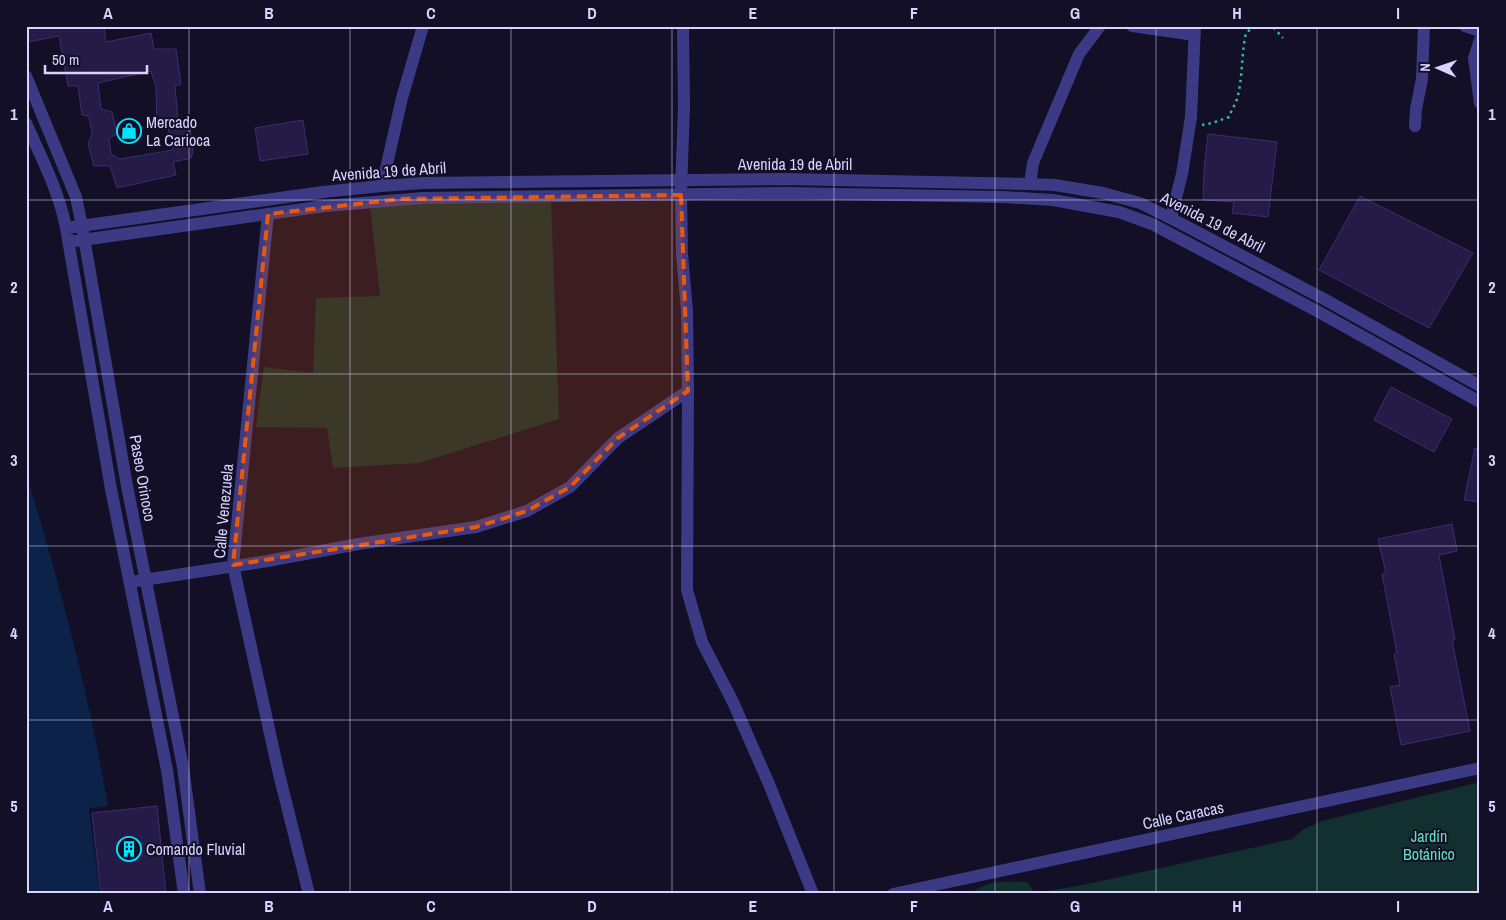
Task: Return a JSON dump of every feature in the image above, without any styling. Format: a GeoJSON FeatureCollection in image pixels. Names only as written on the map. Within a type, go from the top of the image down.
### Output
{"type":"FeatureCollection","features":[{"type":"Feature","properties":{"kind":"street"},"geometry":{"type":"LineString","coordinates":[[382,186],[402,98],[423,26]]}},
{"type":"Feature","properties":{"kind":"street"},"geometry":{"type":"LineString","coordinates":[[683,26],[684,108],[681,195],[682,254],[687,311],[687,590],[702,642],[733,702],[769,784],[813,894]]}},
{"type":"Feature","properties":{"kind":"street"},"geometry":{"type":"LineString","coordinates":[[1030,184],[1036,155],[1079,54],[1100,26]]}},
{"type":"Feature","properties":{"kind":"street"},"geometry":{"type":"LineString","coordinates":[[1132,26],[1195,31],[1189,126],[1182,174],[1170,218]]}},
{"type":"Feature","properties":{"kind":"street"},"geometry":{"type":"LineString","coordinates":[[1415,126],[1416,109],[1422,79],[1424,26]]}},
{"type":"Feature","properties":{"kind":"street"},"geometry":{"type":"LineString","coordinates":[[1465,26],[1480,31]]}},
{"type":"Feature","properties":{"kind":"street"},"geometry":{"type":"LineString","coordinates":[[1480,40],[1474,58],[1480,103]]}},
{"type":"Feature","properties":{"kind":"street","name":"Paseo Orinoco"},"geometry":{"type":"LineString","coordinates":[[26,76],[73,189],[82,226],[127,486],[182,767],[200,894]]}},
{"type":"Feature","properties":{"kind":"street","name":"Paseo Orinoco"},"geometry":{"type":"LineString","coordinates":[[26,123],[54,187],[66,228],[111,489],[167,770],[184,894]]}},
{"type":"Feature","properties":{"kind":"street","name":"Avenida 19 de Abril"},"geometry":{"type":"LineString","coordinates":[[66,228],[323,192],[423,183],[786,179],[1030,184],[1083,190],[1140,203],[1324,299],[1480,386]]}},
{"type":"Feature","properties":{"kind":"street","name":"Avenida 19 de Abril"},"geometry":{"type":"LineString","coordinates":[[68,242],[344,204],[423,198],[786,193],[1003,197],[1053,200],[1119,212],[1135,217],[1176,236],[1317,311],[1480,402]]}},
{"type":"Feature","properties":{"kind":"street","name":"Calle Venezuela"},"geometry":{"type":"LineString","coordinates":[[268,214],[233,565],[276,760],[309,894]]}},
{"type":"Feature","properties":{"kind":"street"},"geometry":{"type":"LineString","coordinates":[[130,582],[268,561],[358,544],[476,527],[527,511],[570,487],[618,438],[688,391]]}},
{"type":"Feature","properties":{"kind":"street","name":"Calle Caracas"},"geometry":{"type":"LineString","coordinates":[[893,894],[1480,768]]}},
{"type":"Feature","properties":{"kind":"path"},"geometry":{"type":"LineString","coordinates":[[1189,126],[1212,123],[1229,117],[1237,99],[1242,51],[1246,33],[1255,26]]}},
{"type":"Feature","properties":{"kind":"path"},"geometry":{"type":"LineString","coordinates":[[1267,26],[1274,28],[1283,38]]}},
{"type":"Feature","properties":{"kind":"highlighted area"},"geometry":{"type":"Polygon","coordinates":[[[681,195],[688,391],[618,438],[570,487],[527,511],[476,527],[233,565],[268,214],[401,199],[681,195]]]}},
{"type":"Feature","properties":{"kind":"green space"},"geometry":{"type":"Polygon","coordinates":[[[551,200],[559,419],[419,463],[333,468],[327,428],[256,427],[264,367],[313,373],[316,298],[380,296],[370,205],[551,200]]]}},
{"type":"Feature","properties":{"kind":"green space","name":"Jardín Botánico"},"geometry":{"type":"Polygon","coordinates":[[[1480,782],[1480,894],[969,894],[983,886],[1003,882],[1027,882],[1035,893],[1083,885],[1292,839],[1304,829],[1322,821],[1480,782]]]}},
{"type":"Feature","properties":{"kind":"water"},"geometry":{"type":"Polygon","coordinates":[[[26,473],[72,638],[92,722],[108,806],[89,808],[100,894],[26,894],[26,473]]]}},
{"type":"Feature","properties":{"kind":"building"},"geometry":{"type":"Polygon","coordinates":[[[26,26],[104,26],[106,42],[151,33],[154,49],[176,49],[181,84],[175,86],[178,120],[189,120],[193,151],[191,158],[173,162],[176,175],[117,188],[110,166],[94,166],[88,143],[92,134],[89,116],[82,115],[78,86],[68,86],[59,36],[27,42],[26,26]],[[151,71],[98,83],[101,109],[112,112],[117,134],[109,138],[111,154],[120,159],[173,150],[168,128],[157,128],[156,87],[151,71]]]}},
{"type":"Feature","properties":{"kind":"building"},"geometry":{"type":"Polygon","coordinates":[[[303,120],[308,154],[260,161],[255,128],[303,120]]]}},
{"type":"Feature","properties":{"kind":"building"},"geometry":{"type":"Polygon","coordinates":[[[1208,134],[1277,142],[1268,217],[1232,213],[1234,202],[1203,200],[1208,134]]]}},
{"type":"Feature","properties":{"kind":"building"},"geometry":{"type":"Polygon","coordinates":[[[1360,196],[1473,253],[1429,328],[1319,270],[1360,196]]]}},
{"type":"Feature","properties":{"kind":"building"},"geometry":{"type":"Polygon","coordinates":[[[1391,387],[1452,419],[1434,452],[1374,420],[1391,387]]]}},
{"type":"Feature","properties":{"kind":"building"},"geometry":{"type":"Polygon","coordinates":[[[1475,448],[1480,449],[1480,502],[1464,500],[1475,448]]]}},
{"type":"Feature","properties":{"kind":"building"},"geometry":{"type":"Polygon","coordinates":[[[1452,524],[1457,551],[1439,555],[1455,640],[1452,640],[1470,731],[1401,745],[1390,687],[1400,685],[1394,654],[1397,653],[1382,574],[1386,573],[1378,539],[1452,524]]]}},
{"type":"Feature","properties":{"kind":"building","name":"Comando Fluvial"},"geometry":{"type":"Polygon","coordinates":[[[157,806],[166,894],[101,894],[92,813],[157,806]]]}},
{"type":"Feature","properties":{"kind":"place","name":"Mercado La Carioca"},"geometry":{"type":"Point","coordinates":[129,131]}},
{"type":"Feature","properties":{"kind":"place","name":"Comando Fluvial"},"geometry":{"type":"Point","coordinates":[129,849]}}]}
